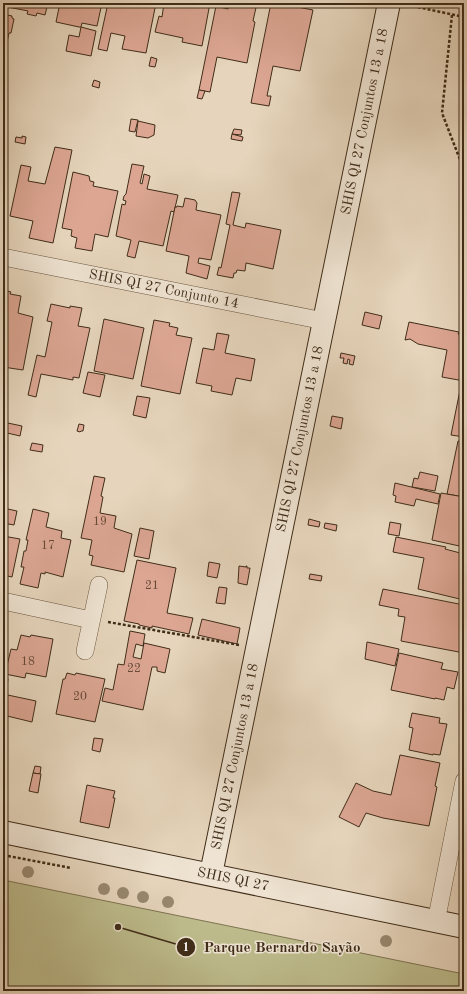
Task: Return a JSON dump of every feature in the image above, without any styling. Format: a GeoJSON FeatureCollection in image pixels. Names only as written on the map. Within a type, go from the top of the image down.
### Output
{"type":"FeatureCollection","features":[{"type":"Feature","properties":{"kind":"street","name":"SHIS QI 27 Conjuntos 13 a 18"},"geometry":{"type":"LineString","coordinates":[[211,874],[324,321],[396,4]]}},
{"type":"Feature","properties":{"kind":"street","name":"SHIS QI 27 Conjunto 14"},"geometry":{"type":"LineString","coordinates":[[3,257],[324,321]]}},
{"type":"Feature","properties":{"kind":"street"},"geometry":{"type":"LineString","coordinates":[[85,651],[99,585]]}},
{"type":"Feature","properties":{"kind":"street"},"geometry":{"type":"LineString","coordinates":[[3,601],[91,620]]}},
{"type":"Feature","properties":{"kind":"street"},"geometry":{"type":"LineString","coordinates":[[436,922],[464,781]]}},
{"type":"Feature","properties":{"kind":"street","name":"SHIS QI 27"},"geometry":{"type":"LineString","coordinates":[[3,832],[464,927]]}},
{"type":"Feature","properties":{"kind":"path"},"geometry":{"type":"LineString","coordinates":[[396,4],[464,17]]}},
{"type":"Feature","properties":{"kind":"path"},"geometry":{"type":"LineString","coordinates":[[452,15],[442,113],[464,170]]}},
{"type":"Feature","properties":{"kind":"path"},"geometry":{"type":"LineString","coordinates":[[91,620],[246,646]]}},
{"type":"Feature","properties":{"kind":"shaded area"},"geometry":{"type":"Polygon","coordinates":[[[3,880],[464,974],[464,991],[3,991],[3,880]]]}},
{"type":"Feature","properties":{"kind":"building"},"geometry":{"type":"Polygon","coordinates":[[[3,3],[48,3],[45,15],[37,13],[36,16],[27,14],[28,11],[3,6],[3,3]]]}},
{"type":"Feature","properties":{"kind":"building"},"geometry":{"type":"Polygon","coordinates":[[[60,3],[102,3],[97,26],[82,23],[81,27],[79,27],[56,22],[60,3]]]}},
{"type":"Feature","properties":{"kind":"building"},"geometry":{"type":"Polygon","coordinates":[[[108,3],[156,3],[146,53],[122,49],[125,36],[111,33],[107,51],[98,49],[108,3]]]}},
{"type":"Feature","properties":{"kind":"building"},"geometry":{"type":"Polygon","coordinates":[[[164,3],[210,3],[202,46],[182,42],[183,38],[155,32],[159,16],[162,17],[164,3]]]}},
{"type":"Feature","properties":{"kind":"building"},"geometry":{"type":"Polygon","coordinates":[[[229,3],[257,3],[247,63],[217,57],[210,92],[199,90],[216,6],[228,9],[229,3]]]}},
{"type":"Feature","properties":{"kind":"building"},"geometry":{"type":"Polygon","coordinates":[[[271,3],[313,10],[300,71],[273,66],[267,96],[271,96],[269,106],[251,103],[271,3]]]}},
{"type":"Feature","properties":{"kind":"building"},"geometry":{"type":"Polygon","coordinates":[[[3,14],[12,16],[14,19],[6,47],[3,47],[3,14]]]}},
{"type":"Feature","properties":{"kind":"building"},"geometry":{"type":"Polygon","coordinates":[[[81,27],[96,31],[91,56],[66,51],[69,35],[79,37],[81,27]]]}},
{"type":"Feature","properties":{"kind":"building"},"geometry":{"type":"Polygon","coordinates":[[[151,57],[157,59],[155,67],[149,66],[151,57]]]}},
{"type":"Feature","properties":{"kind":"building"},"geometry":{"type":"Polygon","coordinates":[[[94,80],[100,82],[99,88],[92,86],[94,80]]]}},
{"type":"Feature","properties":{"kind":"building"},"geometry":{"type":"Polygon","coordinates":[[[199,90],[205,91],[202,99],[197,98],[199,90]]]}},
{"type":"Feature","properties":{"kind":"building"},"geometry":{"type":"Polygon","coordinates":[[[131,119],[138,120],[135,132],[129,131],[131,119]]]}},
{"type":"Feature","properties":{"kind":"building"},"geometry":{"type":"Polygon","coordinates":[[[138,121],[155,125],[154,135],[148,138],[136,136],[138,121]]]}},
{"type":"Feature","properties":{"kind":"building"},"geometry":{"type":"Polygon","coordinates":[[[234,129],[242,130],[241,135],[232,134],[234,129]]]}},
{"type":"Feature","properties":{"kind":"building"},"geometry":{"type":"Polygon","coordinates":[[[232,134],[243,137],[242,141],[231,139],[232,134]]]}},
{"type":"Feature","properties":{"kind":"building"},"geometry":{"type":"Polygon","coordinates":[[[22,136],[26,137],[25,144],[15,142],[16,137],[22,138],[22,136]]]}},
{"type":"Feature","properties":{"kind":"building"},"geometry":{"type":"Polygon","coordinates":[[[55,147],[72,150],[53,243],[29,238],[33,221],[10,216],[21,165],[31,167],[28,181],[45,184],[55,147]]]}},
{"type":"Feature","properties":{"kind":"building"},"geometry":{"type":"Polygon","coordinates":[[[132,164],[144,166],[140,183],[142,184],[144,174],[150,176],[147,189],[178,195],[174,212],[171,211],[163,246],[139,241],[135,258],[127,256],[131,240],[116,236],[122,204],[125,205],[126,201],[123,200],[126,194],[132,164]]]}},
{"type":"Feature","properties":{"kind":"building"},"geometry":{"type":"Polygon","coordinates":[[[73,172],[89,176],[90,181],[94,182],[93,186],[118,191],[108,237],[95,234],[92,251],[75,248],[77,238],[71,236],[72,230],[62,228],[73,172]]]}},
{"type":"Feature","properties":{"kind":"building"},"geometry":{"type":"Polygon","coordinates":[[[232,192],[240,193],[233,225],[245,228],[246,223],[281,230],[273,269],[246,263],[245,271],[237,270],[236,273],[234,273],[233,278],[217,275],[219,267],[221,268],[230,225],[226,224],[232,192]]]}},
{"type":"Feature","properties":{"kind":"building"},"geometry":{"type":"Polygon","coordinates":[[[185,198],[195,200],[197,203],[196,210],[221,215],[211,260],[199,258],[198,263],[210,266],[207,279],[186,273],[189,256],[166,251],[175,207],[183,207],[185,198]]]}},
{"type":"Feature","properties":{"kind":"building"},"geometry":{"type":"Polygon","coordinates":[[[3,290],[11,292],[10,294],[21,296],[18,313],[33,317],[23,370],[3,367],[3,309],[5,310],[7,305],[3,304],[3,290]]]}},
{"type":"Feature","properties":{"kind":"building"},"geometry":{"type":"Polygon","coordinates":[[[51,304],[70,308],[70,306],[82,308],[78,326],[90,328],[79,378],[73,377],[73,380],[41,374],[36,397],[28,395],[37,355],[45,357],[52,322],[47,321],[51,304]]]}},
{"type":"Feature","properties":{"kind":"building"},"geometry":{"type":"Polygon","coordinates":[[[365,312],[382,316],[379,329],[362,325],[365,312]]]}},
{"type":"Feature","properties":{"kind":"building"},"geometry":{"type":"Polygon","coordinates":[[[104,319],[144,328],[133,379],[94,371],[104,319]]]}},
{"type":"Feature","properties":{"kind":"building"},"geometry":{"type":"Polygon","coordinates":[[[154,320],[170,323],[169,326],[178,328],[176,335],[192,338],[180,394],[141,386],[154,320]]]}},
{"type":"Feature","properties":{"kind":"building"},"geometry":{"type":"Polygon","coordinates":[[[409,322],[459,332],[458,334],[464,335],[464,381],[442,377],[447,350],[418,344],[410,339],[405,340],[409,322]]]}},
{"type":"Feature","properties":{"kind":"building"},"geometry":{"type":"Polygon","coordinates":[[[217,333],[229,335],[225,353],[255,359],[251,381],[236,378],[232,395],[211,391],[212,386],[196,383],[203,348],[214,350],[217,333]]]}},
{"type":"Feature","properties":{"kind":"building"},"geometry":{"type":"Polygon","coordinates":[[[341,353],[355,356],[353,365],[349,364],[350,360],[348,359],[347,364],[343,363],[344,358],[340,358],[341,353]]]}},
{"type":"Feature","properties":{"kind":"building"},"geometry":{"type":"Polygon","coordinates":[[[88,372],[105,375],[100,397],[83,393],[88,372]]]}},
{"type":"Feature","properties":{"kind":"building"},"geometry":{"type":"Polygon","coordinates":[[[460,390],[464,391],[464,437],[451,435],[460,390]]]}},
{"type":"Feature","properties":{"kind":"building"},"geometry":{"type":"Polygon","coordinates":[[[137,396],[150,398],[146,418],[133,415],[137,396]]]}},
{"type":"Feature","properties":{"kind":"building"},"geometry":{"type":"Polygon","coordinates":[[[332,416],[343,418],[341,429],[330,426],[332,416]]]}},
{"type":"Feature","properties":{"kind":"building"},"geometry":{"type":"Polygon","coordinates":[[[3,422],[22,426],[20,436],[3,432],[3,422]]]}},
{"type":"Feature","properties":{"kind":"building"},"geometry":{"type":"Polygon","coordinates":[[[79,424],[84,425],[83,431],[80,432],[77,431],[79,424]]]}},
{"type":"Feature","properties":{"kind":"building"},"geometry":{"type":"Polygon","coordinates":[[[458,441],[464,442],[464,497],[447,494],[458,441]]]}},
{"type":"Feature","properties":{"kind":"building"},"geometry":{"type":"Polygon","coordinates":[[[32,443],[43,445],[42,452],[30,450],[32,443]]]}},
{"type":"Feature","properties":{"kind":"building"},"geometry":{"type":"Polygon","coordinates":[[[420,472],[438,476],[435,491],[412,487],[414,478],[418,479],[420,472]]]}},
{"type":"Feature","properties":{"kind":"building"},"geometry":{"type":"Polygon","coordinates":[[[94,476],[105,478],[101,496],[103,497],[100,513],[116,516],[114,528],[132,534],[124,572],[91,565],[93,556],[89,555],[92,540],[81,538],[94,476]]]}},
{"type":"Feature","properties":{"kind":"building"},"geometry":{"type":"Polygon","coordinates":[[[395,483],[440,494],[438,504],[416,499],[414,506],[395,502],[396,496],[393,495],[395,483]]]}},
{"type":"Feature","properties":{"kind":"building"},"geometry":{"type":"Polygon","coordinates":[[[441,493],[464,497],[464,547],[432,540],[441,493]]]}},
{"type":"Feature","properties":{"kind":"building"},"geometry":{"type":"Polygon","coordinates":[[[3,508],[17,511],[14,525],[3,523],[3,508]]]}},
{"type":"Feature","properties":{"kind":"building"},"geometry":{"type":"Polygon","coordinates":[[[33,509],[49,513],[46,527],[62,531],[61,538],[71,540],[63,577],[45,572],[45,574],[41,573],[38,588],[20,584],[24,567],[21,567],[24,551],[26,551],[28,540],[26,540],[33,509]]]}},
{"type":"Feature","properties":{"kind":"building"},"geometry":{"type":"Polygon","coordinates":[[[309,519],[320,522],[319,527],[308,525],[309,519]]]}},
{"type":"Feature","properties":{"kind":"building"},"geometry":{"type":"Polygon","coordinates":[[[390,522],[401,524],[399,536],[388,534],[390,522]]]}},
{"type":"Feature","properties":{"kind":"building"},"geometry":{"type":"Polygon","coordinates":[[[325,523],[337,525],[336,531],[324,528],[325,523]]]}},
{"type":"Feature","properties":{"kind":"building"},"geometry":{"type":"Polygon","coordinates":[[[140,528],[154,531],[149,559],[134,556],[140,528]]]}},
{"type":"Feature","properties":{"kind":"building"},"geometry":{"type":"Polygon","coordinates":[[[3,536],[20,539],[12,577],[3,575],[3,536]]]}},
{"type":"Feature","properties":{"kind":"building"},"geometry":{"type":"Polygon","coordinates":[[[396,537],[446,547],[445,549],[464,554],[464,600],[418,589],[424,558],[393,552],[396,537]]]}},
{"type":"Feature","properties":{"kind":"building"},"geometry":{"type":"Polygon","coordinates":[[[137,560],[176,568],[167,613],[193,618],[189,634],[152,626],[152,628],[124,621],[137,560]]]}},
{"type":"Feature","properties":{"kind":"building"},"geometry":{"type":"Polygon","coordinates":[[[209,562],[220,564],[217,578],[207,576],[209,562]]]}},
{"type":"Feature","properties":{"kind":"building"},"geometry":{"type":"Polygon","coordinates":[[[239,566],[247,566],[247,568],[250,568],[247,585],[238,583],[239,566]]]}},
{"type":"Feature","properties":{"kind":"building"},"geometry":{"type":"Polygon","coordinates":[[[310,574],[322,576],[321,581],[309,579],[310,574]]]}},
{"type":"Feature","properties":{"kind":"building"},"geometry":{"type":"Polygon","coordinates":[[[219,587],[227,588],[225,604],[216,603],[219,587]]]}},
{"type":"Feature","properties":{"kind":"building"},"geometry":{"type":"Polygon","coordinates":[[[383,589],[464,605],[464,653],[401,641],[405,617],[398,616],[399,609],[379,605],[383,589]]]}},
{"type":"Feature","properties":{"kind":"building"},"geometry":{"type":"Polygon","coordinates":[[[202,619],[240,628],[237,644],[198,635],[202,619]]]}},
{"type":"Feature","properties":{"kind":"building"},"geometry":{"type":"Polygon","coordinates":[[[130,631],[145,634],[143,646],[136,644],[133,657],[141,659],[144,643],[170,649],[165,673],[157,671],[157,667],[152,667],[143,710],[102,701],[105,688],[113,690],[118,664],[124,665],[130,631]]]}},
{"type":"Feature","properties":{"kind":"building"},"geometry":{"type":"Polygon","coordinates":[[[21,635],[30,637],[31,635],[53,639],[46,677],[26,673],[25,678],[5,674],[11,649],[17,650],[21,635]]]}},
{"type":"Feature","properties":{"kind":"building"},"geometry":{"type":"Polygon","coordinates":[[[367,642],[399,649],[395,666],[365,659],[367,642]]]}},
{"type":"Feature","properties":{"kind":"building"},"geometry":{"type":"Polygon","coordinates":[[[399,653],[443,663],[441,669],[458,672],[454,689],[447,687],[444,700],[391,690],[399,653]]]}},
{"type":"Feature","properties":{"kind":"building"},"geometry":{"type":"Polygon","coordinates":[[[67,673],[75,675],[76,673],[105,679],[95,722],[56,714],[63,679],[65,679],[67,673]]]}},
{"type":"Feature","properties":{"kind":"building"},"geometry":{"type":"Polygon","coordinates":[[[3,678],[8,679],[6,691],[3,691],[3,678]]]}},
{"type":"Feature","properties":{"kind":"building"},"geometry":{"type":"Polygon","coordinates":[[[3,694],[36,701],[32,722],[3,715],[3,694]]]}},
{"type":"Feature","properties":{"kind":"building"},"geometry":{"type":"Polygon","coordinates":[[[412,713],[440,718],[439,723],[447,724],[440,755],[409,750],[413,728],[409,727],[412,713]]]}},
{"type":"Feature","properties":{"kind":"building"},"geometry":{"type":"Polygon","coordinates":[[[94,738],[103,739],[100,752],[92,750],[94,738]]]}},
{"type":"Feature","properties":{"kind":"building"},"geometry":{"type":"Polygon","coordinates":[[[400,755],[440,763],[429,826],[383,818],[366,813],[359,827],[339,817],[356,783],[373,791],[391,795],[400,755]]]}},
{"type":"Feature","properties":{"kind":"building"},"geometry":{"type":"Polygon","coordinates":[[[35,766],[41,767],[40,774],[33,773],[35,766]]]}},
{"type":"Feature","properties":{"kind":"building"},"geometry":{"type":"Polygon","coordinates":[[[33,773],[41,774],[38,793],[29,791],[33,773]]]}},
{"type":"Feature","properties":{"kind":"building"},"geometry":{"type":"Polygon","coordinates":[[[87,785],[115,791],[109,828],[80,822],[87,785]]]}},
{"type":"Feature","properties":{"kind":"place","name":"Parque Bernardo Sayão"},"geometry":{"type":"Point","coordinates":[118,927]}}]}
